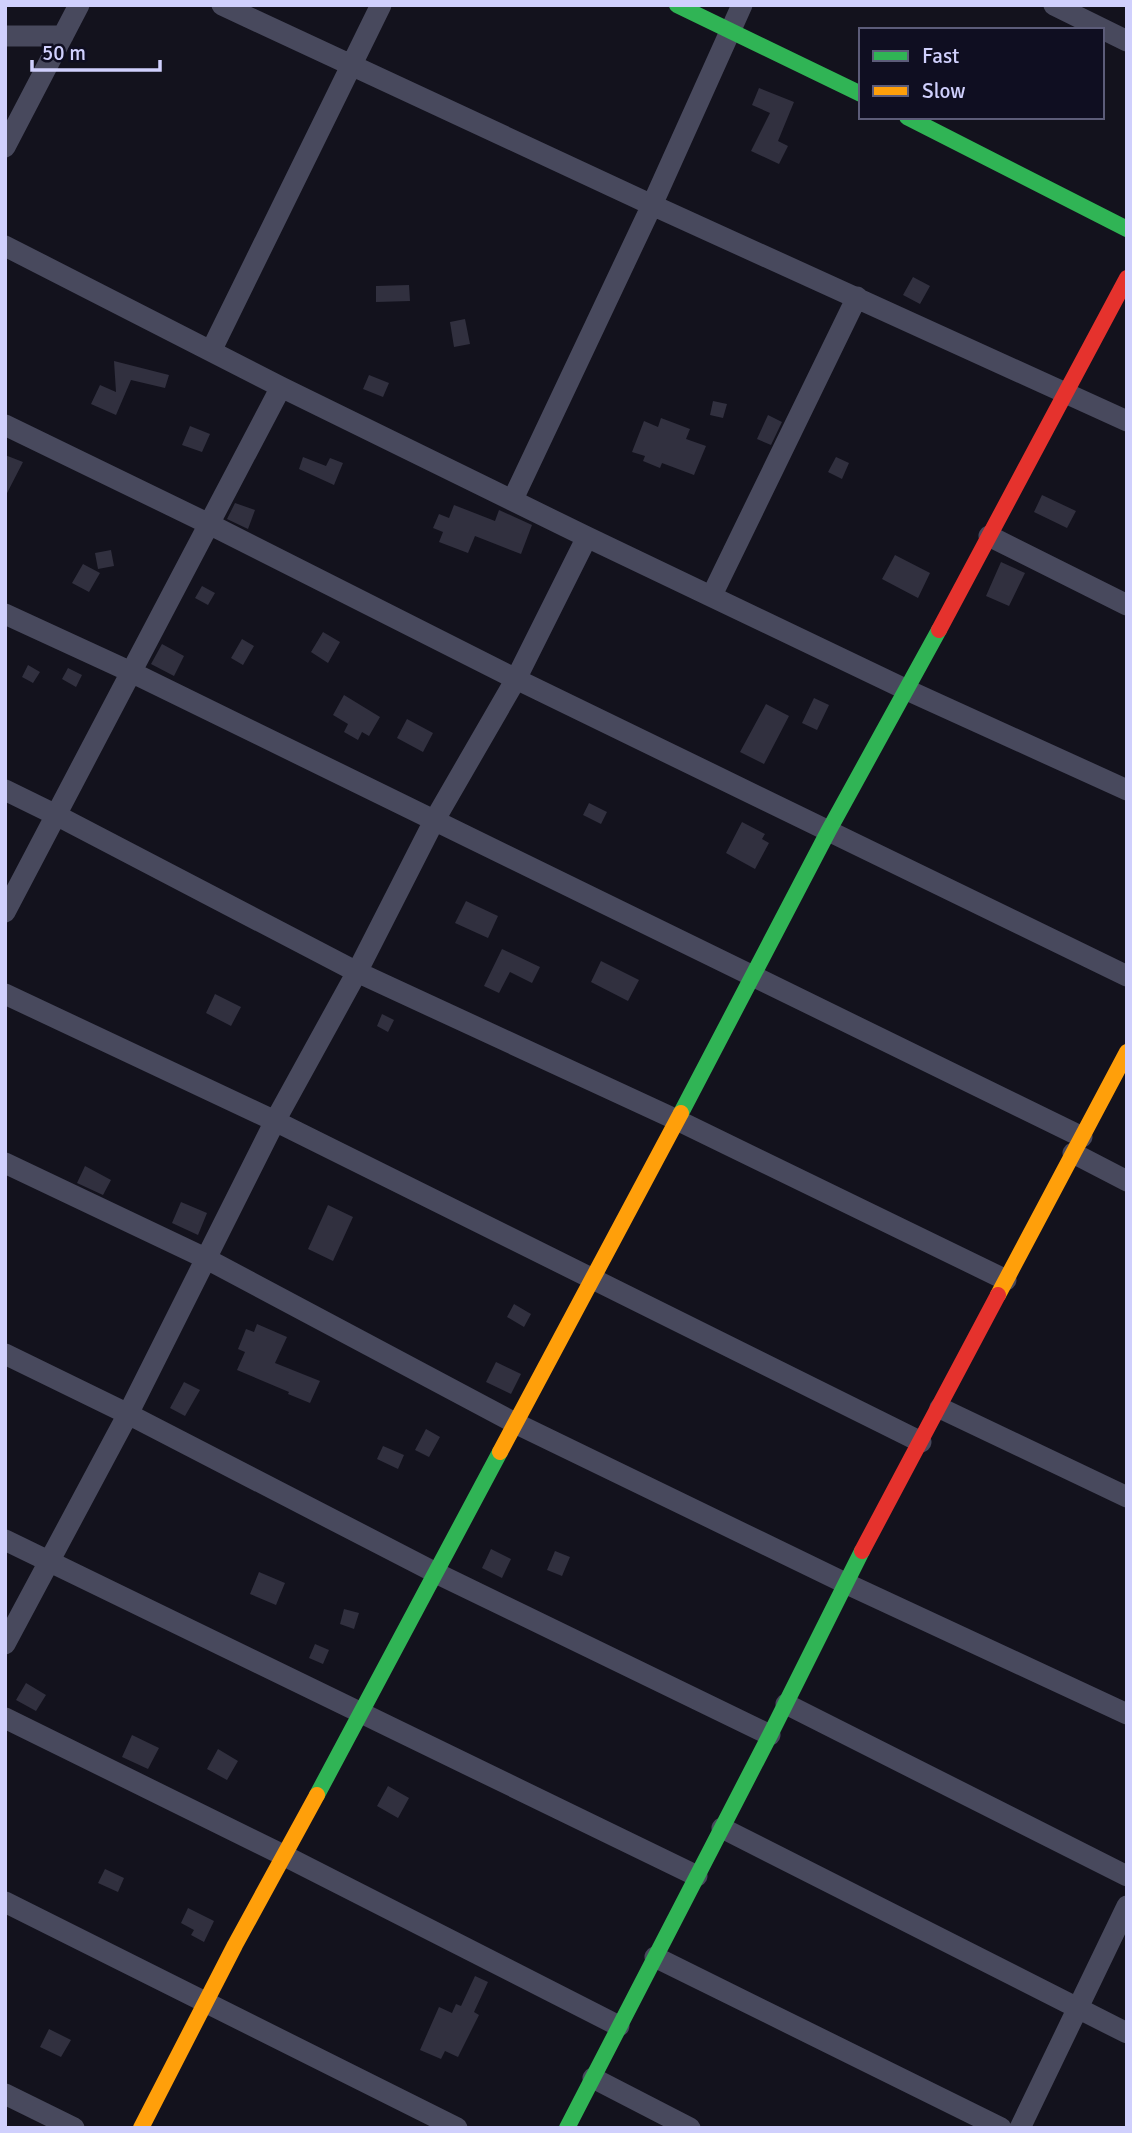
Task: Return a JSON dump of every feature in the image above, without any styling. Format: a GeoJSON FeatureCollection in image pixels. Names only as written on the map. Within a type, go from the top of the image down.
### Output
{"type":"FeatureCollection","features":[{"type":"Feature","properties":{"kind":"street"},"geometry":{"type":"LineString","coordinates":[[5,147],[79,5]]}},
{"type":"Feature","properties":{"kind":"street"},"geometry":{"type":"LineString","coordinates":[[222,5],[652,205],[1127,421]]}},
{"type":"Feature","properties":{"kind":"street"},"geometry":{"type":"LineString","coordinates":[[211,351],[382,5]]}},
{"type":"Feature","properties":{"kind":"street"},"geometry":{"type":"LineString","coordinates":[[677,5],[859,93]]}},
{"type":"Feature","properties":{"kind":"street"},"geometry":{"type":"LineString","coordinates":[[513,499],[652,205],[742,5]]}},
{"type":"Feature","properties":{"kind":"street"},"geometry":{"type":"LineString","coordinates":[[1054,5],[1101,28]]}},
{"type":"Feature","properties":{"kind":"street"},"geometry":{"type":"LineString","coordinates":[[1104,30],[1127,41]]}},
{"type":"Feature","properties":{"kind":"street"},"geometry":{"type":"LineString","coordinates":[[5,36],[63,36]]}},
{"type":"Feature","properties":{"kind":"street"},"geometry":{"type":"LineString","coordinates":[[911,119],[1127,229]]}},
{"type":"Feature","properties":{"kind":"street"},"geometry":{"type":"LineString","coordinates":[[5,246],[281,387],[587,537],[907,690],[1127,790]]}},
{"type":"Feature","properties":{"kind":"street"},"geometry":{"type":"LineString","coordinates":[[141,2128],[205,2001],[361,1714],[829,830],[907,690],[1127,278]]}},
{"type":"Feature","properties":{"kind":"street"},"geometry":{"type":"LineString","coordinates":[[712,595],[857,297]]}},
{"type":"Feature","properties":{"kind":"street"},"geometry":{"type":"LineString","coordinates":[[5,912],[281,387]]}},
{"type":"Feature","properties":{"kind":"street"},"geometry":{"type":"LineString","coordinates":[[5,425],[209,524],[516,679],[1127,976]]}},
{"type":"Feature","properties":{"kind":"street"},"geometry":{"type":"LineString","coordinates":[[989,536],[1127,604]]}},
{"type":"Feature","properties":{"kind":"street"},"geometry":{"type":"LineString","coordinates":[[5,1644],[128,1414],[275,1121],[358,972],[434,821],[516,679],[587,537]]}},
{"type":"Feature","properties":{"kind":"street"},"geometry":{"type":"LineString","coordinates":[[5,614],[131,672],[754,976],[1077,1145],[1127,1181]]}},
{"type":"Feature","properties":{"kind":"street"},"geometry":{"type":"LineString","coordinates":[[5,790],[358,972],[677,1120],[1006,1280]]}},
{"type":"Feature","properties":{"kind":"street"},"geometry":{"type":"LineString","coordinates":[[5,994],[275,1121],[921,1442]]}},
{"type":"Feature","properties":{"kind":"street"},"geometry":{"type":"LineString","coordinates":[[567,2128],[786,1704],[845,1583],[1127,1052]]}},
{"type":"Feature","properties":{"kind":"street"},"geometry":{"type":"LineString","coordinates":[[5,1163],[205,1258],[515,1423],[845,1583],[1127,1714]]}},
{"type":"Feature","properties":{"kind":"street"},"geometry":{"type":"LineString","coordinates":[[5,1354],[128,1414],[436,1573],[770,1735]]}},
{"type":"Feature","properties":{"kind":"street"},"geometry":{"type":"LineString","coordinates":[[940,1408],[1127,1497]]}},
{"type":"Feature","properties":{"kind":"street"},"geometry":{"type":"LineString","coordinates":[[5,1540],[697,1877]]}},
{"type":"Feature","properties":{"kind":"street"},"geometry":{"type":"LineString","coordinates":[[786,1704],[1127,1876]]}},
{"type":"Feature","properties":{"kind":"street"},"geometry":{"type":"LineString","coordinates":[[5,1718],[283,1855],[619,2026]]}},
{"type":"Feature","properties":{"kind":"street"},"geometry":{"type":"LineString","coordinates":[[722,1828],[1127,2033]]}},
{"type":"Feature","properties":{"kind":"street"},"geometry":{"type":"LineString","coordinates":[[5,1902],[457,2128]]}},
{"type":"Feature","properties":{"kind":"street"},"geometry":{"type":"LineString","coordinates":[[1020,2128],[1127,1906]]}},
{"type":"Feature","properties":{"kind":"street"},"geometry":{"type":"LineString","coordinates":[[655,1958],[1002,2128]]}},
{"type":"Feature","properties":{"kind":"street"},"geometry":{"type":"LineString","coordinates":[[593,2078],[690,2128]]}},
{"type":"Feature","properties":{"kind":"street"},"geometry":{"type":"LineString","coordinates":[[5,2094],[74,2128]]}},
{"type":"Feature","properties":{"kind":"building"},"geometry":{"type":"Polygon","coordinates":[[[759,88],[794,102],[778,141],[788,146],[779,164],[751,151],[770,113],[752,105],[759,88]]]}},
{"type":"Feature","properties":{"kind":"building"},"geometry":{"type":"Polygon","coordinates":[[[913,277],[930,286],[920,304],[903,295],[913,277]]]}},
{"type":"Feature","properties":{"kind":"building"},"geometry":{"type":"Polygon","coordinates":[[[409,285],[410,301],[376,302],[376,286],[409,285]]]}},
{"type":"Feature","properties":{"kind":"building"},"geometry":{"type":"Polygon","coordinates":[[[465,319],[470,344],[454,347],[450,322],[465,319]]]}},
{"type":"Feature","properties":{"kind":"building"},"geometry":{"type":"Polygon","coordinates":[[[114,361],[169,375],[165,388],[131,380],[116,415],[91,404],[100,385],[116,392],[114,361]]]}},
{"type":"Feature","properties":{"kind":"building"},"geometry":{"type":"Polygon","coordinates":[[[369,375],[389,383],[383,397],[363,389],[369,375]]]}},
{"type":"Feature","properties":{"kind":"building"},"geometry":{"type":"Polygon","coordinates":[[[713,401],[727,404],[723,418],[710,415],[713,401]]]}},
{"type":"Feature","properties":{"kind":"building"},"geometry":{"type":"Polygon","coordinates":[[[768,415],[782,422],[771,445],[757,439],[768,415]]]}},
{"type":"Feature","properties":{"kind":"building"},"geometry":{"type":"Polygon","coordinates":[[[661,418],[690,429],[686,439],[706,446],[694,475],[662,463],[660,468],[643,461],[645,456],[632,452],[644,421],[658,427],[661,418]]]}},
{"type":"Feature","properties":{"kind":"building"},"geometry":{"type":"Polygon","coordinates":[[[190,426],[210,434],[202,452],[182,445],[190,426]]]}},
{"type":"Feature","properties":{"kind":"building"},"geometry":{"type":"Polygon","coordinates":[[[5,455],[23,462],[5,497],[5,455]]]}},
{"type":"Feature","properties":{"kind":"building"},"geometry":{"type":"Polygon","coordinates":[[[303,457],[326,466],[330,458],[343,463],[334,485],[299,469],[303,457]]]}},
{"type":"Feature","properties":{"kind":"building"},"geometry":{"type":"Polygon","coordinates":[[[836,457],[849,463],[842,479],[828,472],[836,457]]]}},
{"type":"Feature","properties":{"kind":"building"},"geometry":{"type":"Polygon","coordinates":[[[1042,495],[1076,511],[1067,528],[1034,512],[1042,495]]]}},
{"type":"Feature","properties":{"kind":"building"},"geometry":{"type":"Polygon","coordinates":[[[235,503],[255,510],[248,529],[227,519],[235,503]]]}},
{"type":"Feature","properties":{"kind":"building"},"geometry":{"type":"Polygon","coordinates":[[[454,505],[495,521],[499,510],[532,525],[521,554],[475,536],[468,553],[439,542],[443,532],[433,528],[439,514],[449,518],[454,505]]]}},
{"type":"Feature","properties":{"kind":"building"},"geometry":{"type":"Polygon","coordinates":[[[111,550],[114,566],[98,569],[95,553],[111,550]]]}},
{"type":"Feature","properties":{"kind":"building"},"geometry":{"type":"Polygon","coordinates":[[[895,555],[930,573],[918,598],[882,579],[895,555]]]}},
{"type":"Feature","properties":{"kind":"building"},"geometry":{"type":"Polygon","coordinates":[[[1001,562],[1025,573],[1009,606],[986,596],[1001,562]]]}},
{"type":"Feature","properties":{"kind":"building"},"geometry":{"type":"Polygon","coordinates":[[[83,564],[100,573],[89,592],[72,583],[83,564]]]}},
{"type":"Feature","properties":{"kind":"building"},"geometry":{"type":"Polygon","coordinates":[[[202,586],[215,593],[208,605],[195,598],[202,586]]]}},
{"type":"Feature","properties":{"kind":"building"},"geometry":{"type":"Polygon","coordinates":[[[323,632],[340,642],[328,663],[311,652],[323,632]]]}},
{"type":"Feature","properties":{"kind":"building"},"geometry":{"type":"Polygon","coordinates":[[[242,639],[254,646],[243,665],[231,658],[242,639]]]}},
{"type":"Feature","properties":{"kind":"building"},"geometry":{"type":"Polygon","coordinates":[[[162,644],[184,656],[174,676],[151,664],[162,644]]]}},
{"type":"Feature","properties":{"kind":"building"},"geometry":{"type":"Polygon","coordinates":[[[28,665],[40,672],[33,683],[22,677],[28,665]]]}},
{"type":"Feature","properties":{"kind":"building"},"geometry":{"type":"Polygon","coordinates":[[[68,668],[82,675],[76,687],[62,679],[68,668]]]}},
{"type":"Feature","properties":{"kind":"building"},"geometry":{"type":"Polygon","coordinates":[[[344,695],[380,717],[369,736],[362,732],[358,740],[344,732],[348,724],[333,715],[344,695]]]}},
{"type":"Feature","properties":{"kind":"building"},"geometry":{"type":"Polygon","coordinates":[[[814,698],[829,705],[817,730],[802,723],[814,698]]]}},
{"type":"Feature","properties":{"kind":"building"},"geometry":{"type":"Polygon","coordinates":[[[766,704],[789,716],[764,764],[740,752],[766,704]]]}},
{"type":"Feature","properties":{"kind":"building"},"geometry":{"type":"Polygon","coordinates":[[[407,719],[433,733],[423,752],[397,738],[407,719]]]}},
{"type":"Feature","properties":{"kind":"building"},"geometry":{"type":"Polygon","coordinates":[[[589,803],[607,812],[601,824],[583,815],[589,803]]]}},
{"type":"Feature","properties":{"kind":"building"},"geometry":{"type":"Polygon","coordinates":[[[742,822],[765,834],[762,839],[769,843],[755,869],[726,853],[742,822]]]}},
{"type":"Feature","properties":{"kind":"building"},"geometry":{"type":"Polygon","coordinates":[[[466,901],[498,916],[488,938],[455,923],[466,901]]]}},
{"type":"Feature","properties":{"kind":"building"},"geometry":{"type":"Polygon","coordinates":[[[502,949],[540,967],[532,983],[510,972],[499,993],[484,986],[502,949]]]}},
{"type":"Feature","properties":{"kind":"building"},"geometry":{"type":"Polygon","coordinates":[[[601,961],[639,980],[628,1001],[591,982],[601,961]]]}},
{"type":"Feature","properties":{"kind":"building"},"geometry":{"type":"Polygon","coordinates":[[[215,994],[241,1007],[231,1026],[206,1013],[215,994]]]}},
{"type":"Feature","properties":{"kind":"building"},"geometry":{"type":"Polygon","coordinates":[[[382,1014],[394,1020],[388,1032],[377,1026],[382,1014]]]}},
{"type":"Feature","properties":{"kind":"building"},"geometry":{"type":"Polygon","coordinates":[[[85,1166],[111,1180],[103,1195],[77,1183],[85,1166]]]}},
{"type":"Feature","properties":{"kind":"building"},"geometry":{"type":"Polygon","coordinates":[[[181,1202],[207,1213],[198,1235],[172,1223],[181,1202]]]}},
{"type":"Feature","properties":{"kind":"building"},"geometry":{"type":"Polygon","coordinates":[[[328,1205],[353,1217],[333,1261],[308,1249],[328,1205]]]}},
{"type":"Feature","properties":{"kind":"building"},"geometry":{"type":"Polygon","coordinates":[[[514,1304],[531,1314],[524,1327],[507,1317],[514,1304]]]}},
{"type":"Feature","properties":{"kind":"building"},"geometry":{"type":"Polygon","coordinates":[[[257,1324],[287,1337],[275,1363],[320,1381],[310,1403],[237,1370],[245,1352],[238,1349],[246,1329],[254,1332],[257,1324]]]}},
{"type":"Feature","properties":{"kind":"building"},"geometry":{"type":"Polygon","coordinates":[[[496,1362],[521,1374],[511,1394],[486,1382],[496,1362]]]}},
{"type":"Feature","properties":{"kind":"building"},"geometry":{"type":"Polygon","coordinates":[[[184,1382],[200,1390],[185,1416],[170,1408],[184,1382]]]}},
{"type":"Feature","properties":{"kind":"building"},"geometry":{"type":"Polygon","coordinates":[[[426,1429],[440,1437],[429,1457],[415,1450],[426,1429]]]}},
{"type":"Feature","properties":{"kind":"building"},"geometry":{"type":"Polygon","coordinates":[[[383,1446],[404,1455],[398,1469],[377,1459],[383,1446]]]}},
{"type":"Feature","properties":{"kind":"building"},"geometry":{"type":"Polygon","coordinates":[[[491,1549],[511,1559],[502,1578],[482,1568],[491,1549]]]}},
{"type":"Feature","properties":{"kind":"building"},"geometry":{"type":"Polygon","coordinates":[[[555,1551],[570,1557],[562,1576],[547,1570],[555,1551]]]}},
{"type":"Feature","properties":{"kind":"building"},"geometry":{"type":"Polygon","coordinates":[[[259,1572],[285,1583],[276,1605],[250,1594],[259,1572]]]}},
{"type":"Feature","properties":{"kind":"building"},"geometry":{"type":"Polygon","coordinates":[[[344,1609],[359,1613],[354,1629],[340,1624],[344,1609]]]}},
{"type":"Feature","properties":{"kind":"building"},"geometry":{"type":"Polygon","coordinates":[[[315,1644],[329,1650],[323,1664],[309,1658],[315,1644]]]}},
{"type":"Feature","properties":{"kind":"building"},"geometry":{"type":"Polygon","coordinates":[[[26,1683],[46,1695],[36,1711],[16,1700],[26,1683]]]}},
{"type":"Feature","properties":{"kind":"building"},"geometry":{"type":"Polygon","coordinates":[[[132,1735],[159,1748],[148,1769],[122,1757],[132,1735]]]}},
{"type":"Feature","properties":{"kind":"building"},"geometry":{"type":"Polygon","coordinates":[[[218,1749],[238,1761],[227,1780],[207,1769],[218,1749]]]}},
{"type":"Feature","properties":{"kind":"building"},"geometry":{"type":"Polygon","coordinates":[[[388,1786],[409,1798],[398,1818],[377,1806],[388,1786]]]}},
{"type":"Feature","properties":{"kind":"building"},"geometry":{"type":"Polygon","coordinates":[[[105,1869],[124,1878],[118,1892],[98,1883],[105,1869]]]}},
{"type":"Feature","properties":{"kind":"building"},"geometry":{"type":"Polygon","coordinates":[[[188,1908],[214,1921],[204,1942],[191,1935],[194,1930],[181,1923],[188,1908]]]}},
{"type":"Feature","properties":{"kind":"building"},"geometry":{"type":"Polygon","coordinates":[[[475,1976],[488,1982],[474,2012],[479,2015],[458,2057],[445,2051],[441,2059],[420,2050],[439,2007],[452,2013],[456,2004],[461,2006],[475,1976]]]}},
{"type":"Feature","properties":{"kind":"building"},"geometry":{"type":"Polygon","coordinates":[[[49,2029],[71,2040],[61,2057],[40,2047],[49,2029]]]}},
{"type":"Feature","properties":{"kind":"traffic: fast"},"geometry":{"type":"LineString","coordinates":[[677,5],[859,93]]}},
{"type":"Feature","properties":{"kind":"traffic: fast"},"geometry":{"type":"LineString","coordinates":[[911,119],[1127,229]]}},
{"type":"Feature","properties":{"kind":"traffic: fast"},"geometry":{"type":"LineString","coordinates":[[681,1113],[829,830],[939,630]]}},
{"type":"Feature","properties":{"kind":"traffic: fast"},"geometry":{"type":"LineString","coordinates":[[317,1795],[500,1452]]}},
{"type":"Feature","properties":{"kind":"traffic: fast"},"geometry":{"type":"LineString","coordinates":[[567,2128],[862,1551]]}},
{"type":"Feature","properties":{"kind":"traffic: slow"},"geometry":{"type":"LineString","coordinates":[[998,1295],[1127,1052]]}},
{"type":"Feature","properties":{"kind":"traffic: slow"},"geometry":{"type":"LineString","coordinates":[[500,1452],[681,1113]]}},
{"type":"Feature","properties":{"kind":"traffic: slow"},"geometry":{"type":"LineString","coordinates":[[141,2128],[235,1945],[317,1795]]}},
{"type":"Feature","properties":{"kind":"traffic: jam"},"geometry":{"type":"LineString","coordinates":[[939,630],[1127,278]]}},
{"type":"Feature","properties":{"kind":"traffic: jam"},"geometry":{"type":"LineString","coordinates":[[862,1551],[998,1295]]}}]}
